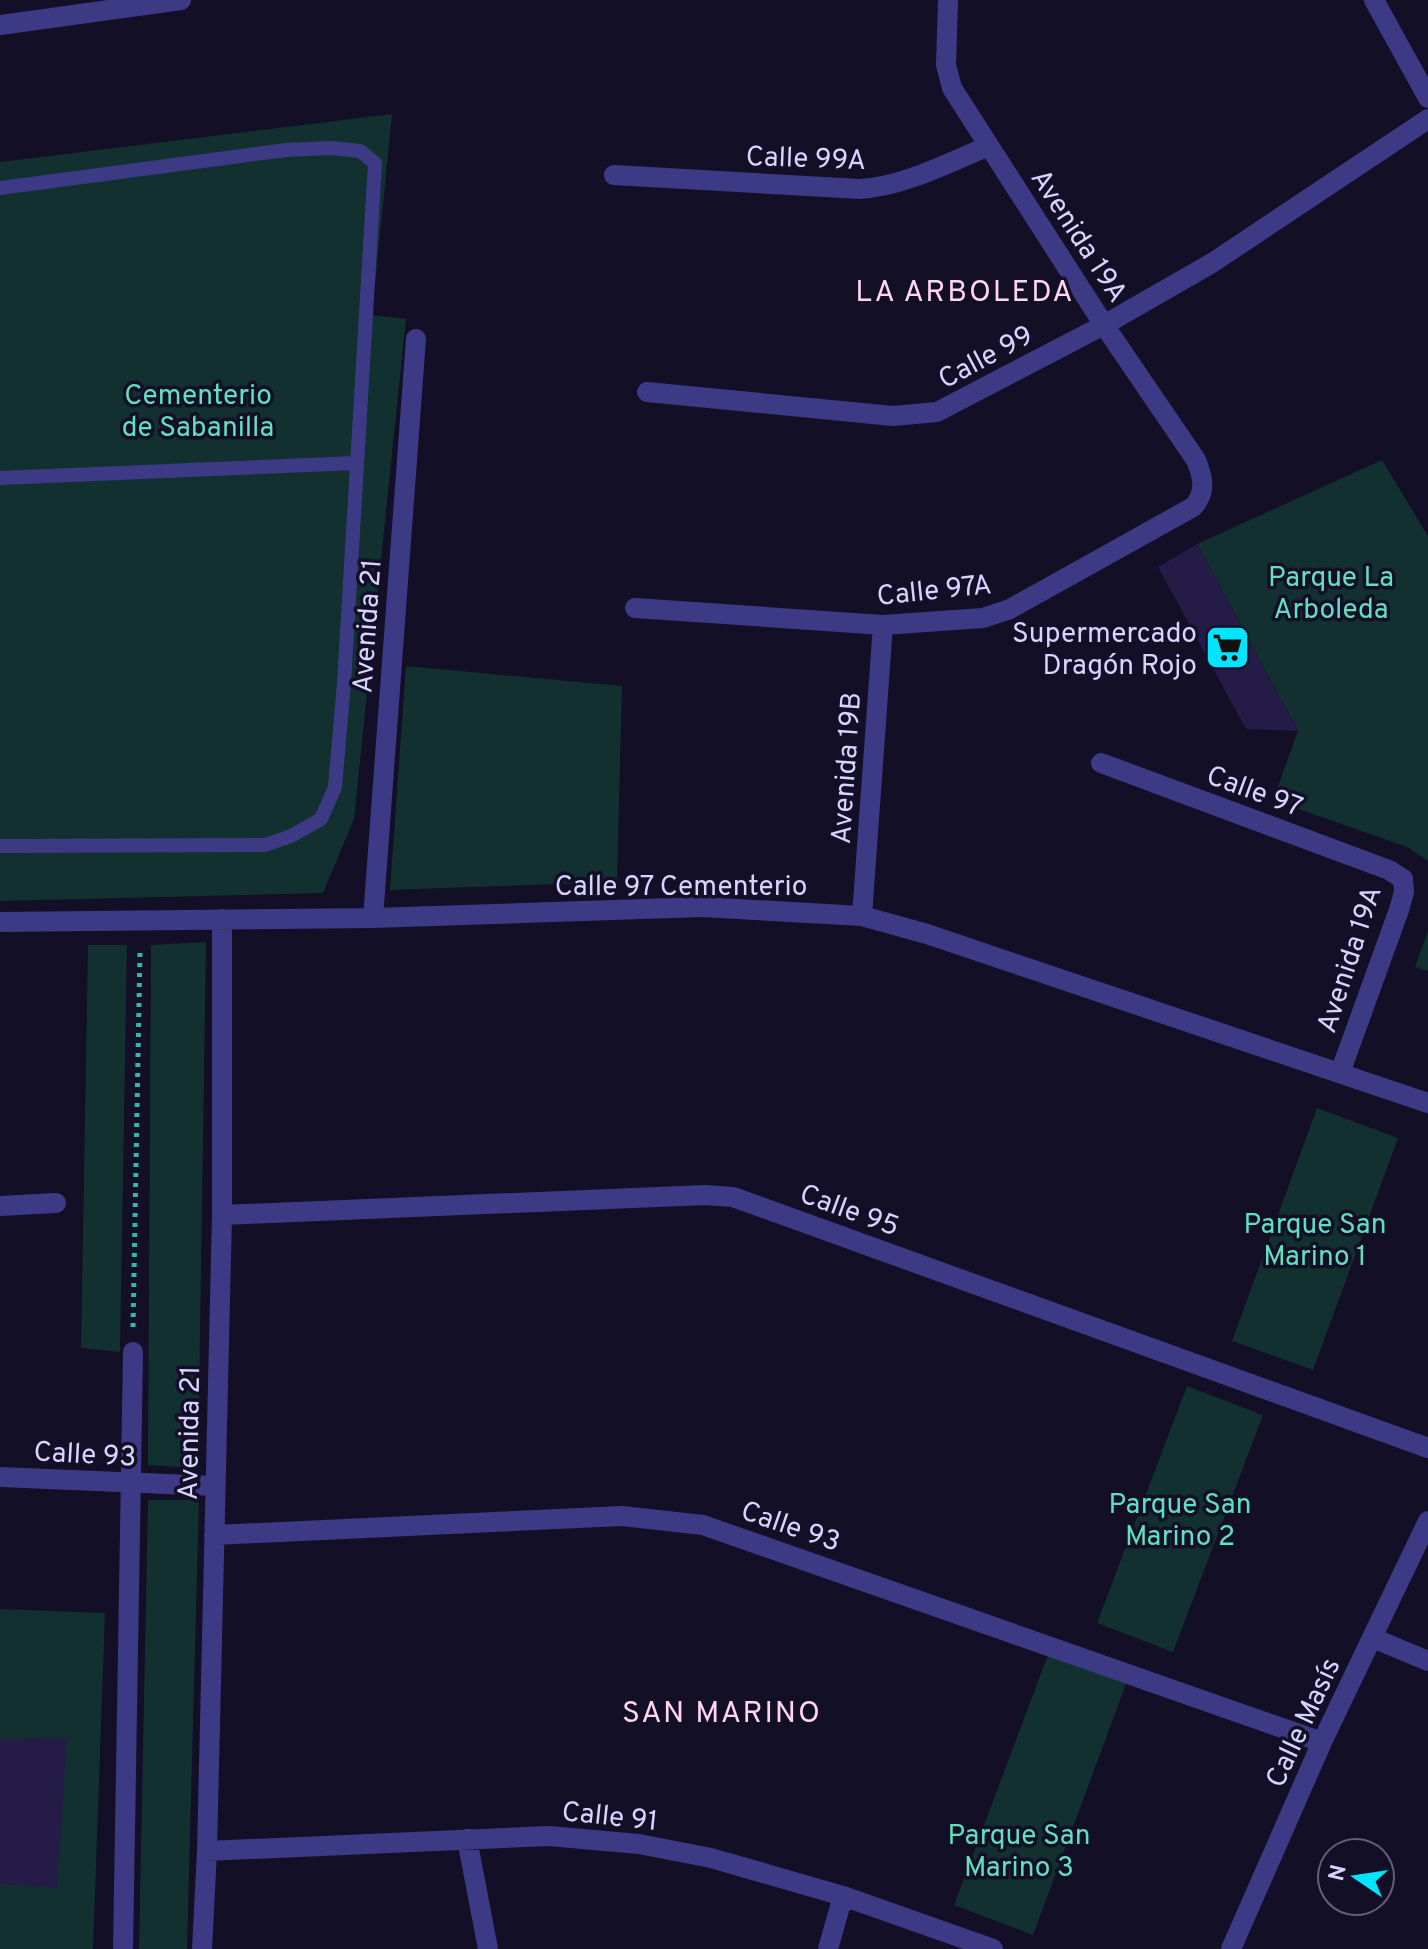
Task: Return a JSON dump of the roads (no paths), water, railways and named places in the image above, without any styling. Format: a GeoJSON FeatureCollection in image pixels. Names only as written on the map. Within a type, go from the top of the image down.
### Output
{"type":"FeatureCollection","features":[{"type":"Feature","properties":{"kind":"street"},"geometry":{"type":"LineString","coordinates":[[0,25],[181,0]]}},
{"type":"Feature","properties":{"kind":"street","name":"Avenida 19A"},"geometry":{"type":"LineString","coordinates":[[948,0],[946,65],[949,81],[1104,325],[1196,460],[1203,489]]}},
{"type":"Feature","properties":{"kind":"street"},"geometry":{"type":"LineString","coordinates":[[1374,0],[1428,98]]}},
{"type":"Feature","properties":{"kind":"street","name":"Calle 99"},"geometry":{"type":"LineString","coordinates":[[647,392],[893,416],[937,412],[1104,325],[1212,263],[1428,119]]}},
{"type":"Feature","properties":{"kind":"street","name":"Calle 99A"},"geometry":{"type":"LineString","coordinates":[[614,175],[881,188],[989,146]]}},
{"type":"Feature","properties":{"kind":"street","name":"Avenida 21"},"geometry":{"type":"LineString","coordinates":[[373,918],[416,339]]}},
{"type":"Feature","properties":{"kind":"street","name":"Calle 97A"},"geometry":{"type":"LineString","coordinates":[[635,608],[883,625],[983,618],[998,614],[1193,507],[1203,489]]}},
{"type":"Feature","properties":{"kind":"street","name":"Avenida 19B"},"geometry":{"type":"LineString","coordinates":[[862,916],[883,625]]}},
{"type":"Feature","properties":{"kind":"street","name":"Calle 97"},"geometry":{"type":"LineString","coordinates":[[1101,763],[1389,870]]}},
{"type":"Feature","properties":{"kind":"street","name":"Avenida 19A"},"geometry":{"type":"LineString","coordinates":[[1340,1073],[1404,892],[1403,879],[1389,870]]}},
{"type":"Feature","properties":{"kind":"street","name":"Calle 97 Cementerio"},"geometry":{"type":"LineString","coordinates":[[0,922],[141,918],[373,918],[702,907],[862,916],[942,939],[1428,1103]]}},
{"type":"Feature","properties":{"kind":"street","name":"Avenida 21"},"geometry":{"type":"LineString","coordinates":[[202,1949],[222,1215],[222,919]]}},
{"type":"Feature","properties":{"kind":"street","name":"Calle 95"},"geometry":{"type":"LineString","coordinates":[[222,1215],[705,1195],[733,1197],[1428,1448]]}},
{"type":"Feature","properties":{"kind":"street"},"geometry":{"type":"LineString","coordinates":[[0,1206],[56,1203]]}},
{"type":"Feature","properties":{"kind":"street","name":"Avenida 21"},"geometry":{"type":"LineString","coordinates":[[123,1949],[133,1352]]}},
{"type":"Feature","properties":{"kind":"street","name":"Calle 93"},"geometry":{"type":"LineString","coordinates":[[0,1477],[215,1486]]}},
{"type":"Feature","properties":{"kind":"street","name":"Calle 93"},"geometry":{"type":"LineString","coordinates":[[214,1535],[622,1516],[703,1525],[1322,1742]]}},
{"type":"Feature","properties":{"kind":"street","name":"Calle Masís"},"geometry":{"type":"LineString","coordinates":[[1231,1949],[1322,1742],[1428,1521]]}},
{"type":"Feature","properties":{"kind":"street"},"geometry":{"type":"LineString","coordinates":[[1373,1638],[1428,1661]]}},
{"type":"Feature","properties":{"kind":"street","name":"Calle 91"},"geometry":{"type":"LineString","coordinates":[[207,1851],[549,1836],[639,1844],[711,1858],[843,1896],[993,1949]]}},
{"type":"Feature","properties":{"kind":"street"},"geometry":{"type":"LineString","coordinates":[[467,1839],[488,1949]]}},
{"type":"Feature","properties":{"kind":"street"},"geometry":{"type":"LineString","coordinates":[[828,1949],[843,1896]]}},
{"type":"Feature","properties":{"kind":"lane"},"geometry":{"type":"LineString","coordinates":[[0,188],[286,150],[331,148],[360,151],[375,163],[335,787],[321,819],[291,836],[265,845],[0,846]]}},
{"type":"Feature","properties":{"kind":"lane"},"geometry":{"type":"LineString","coordinates":[[0,478],[356,463]]}},
{"type":"Feature","properties":{"kind":"place","name":"Supermercado Dragón Rojo"},"geometry":{"type":"Point","coordinates":[1228,648]}},
{"type":"Feature","properties":{"kind":"district","name":"LA ARBOLEDA"},"geometry":{"type":"Point","coordinates":[965,291]}},
{"type":"Feature","properties":{"kind":"district","name":"SAN MARINO"},"geometry":{"type":"Point","coordinates":[722,1712]}},
{"type":"Feature","properties":{"kind":"park label","name":"Cementerio de Sabanilla"},"geometry":{"type":"Point","coordinates":[198,410]}},
{"type":"Feature","properties":{"kind":"park label","name":"Parque La Arboleda"},"geometry":{"type":"Point","coordinates":[1331,592]}},
{"type":"Feature","properties":{"kind":"park label","name":"Parque San Marino 1"},"geometry":{"type":"Point","coordinates":[1315,1239]}},
{"type":"Feature","properties":{"kind":"park label","name":"Parque San Marino 2"},"geometry":{"type":"Point","coordinates":[1180,1519]}},
{"type":"Feature","properties":{"kind":"park label","name":"Parque San Marino 3"},"geometry":{"type":"Point","coordinates":[1019,1850]}}]}
